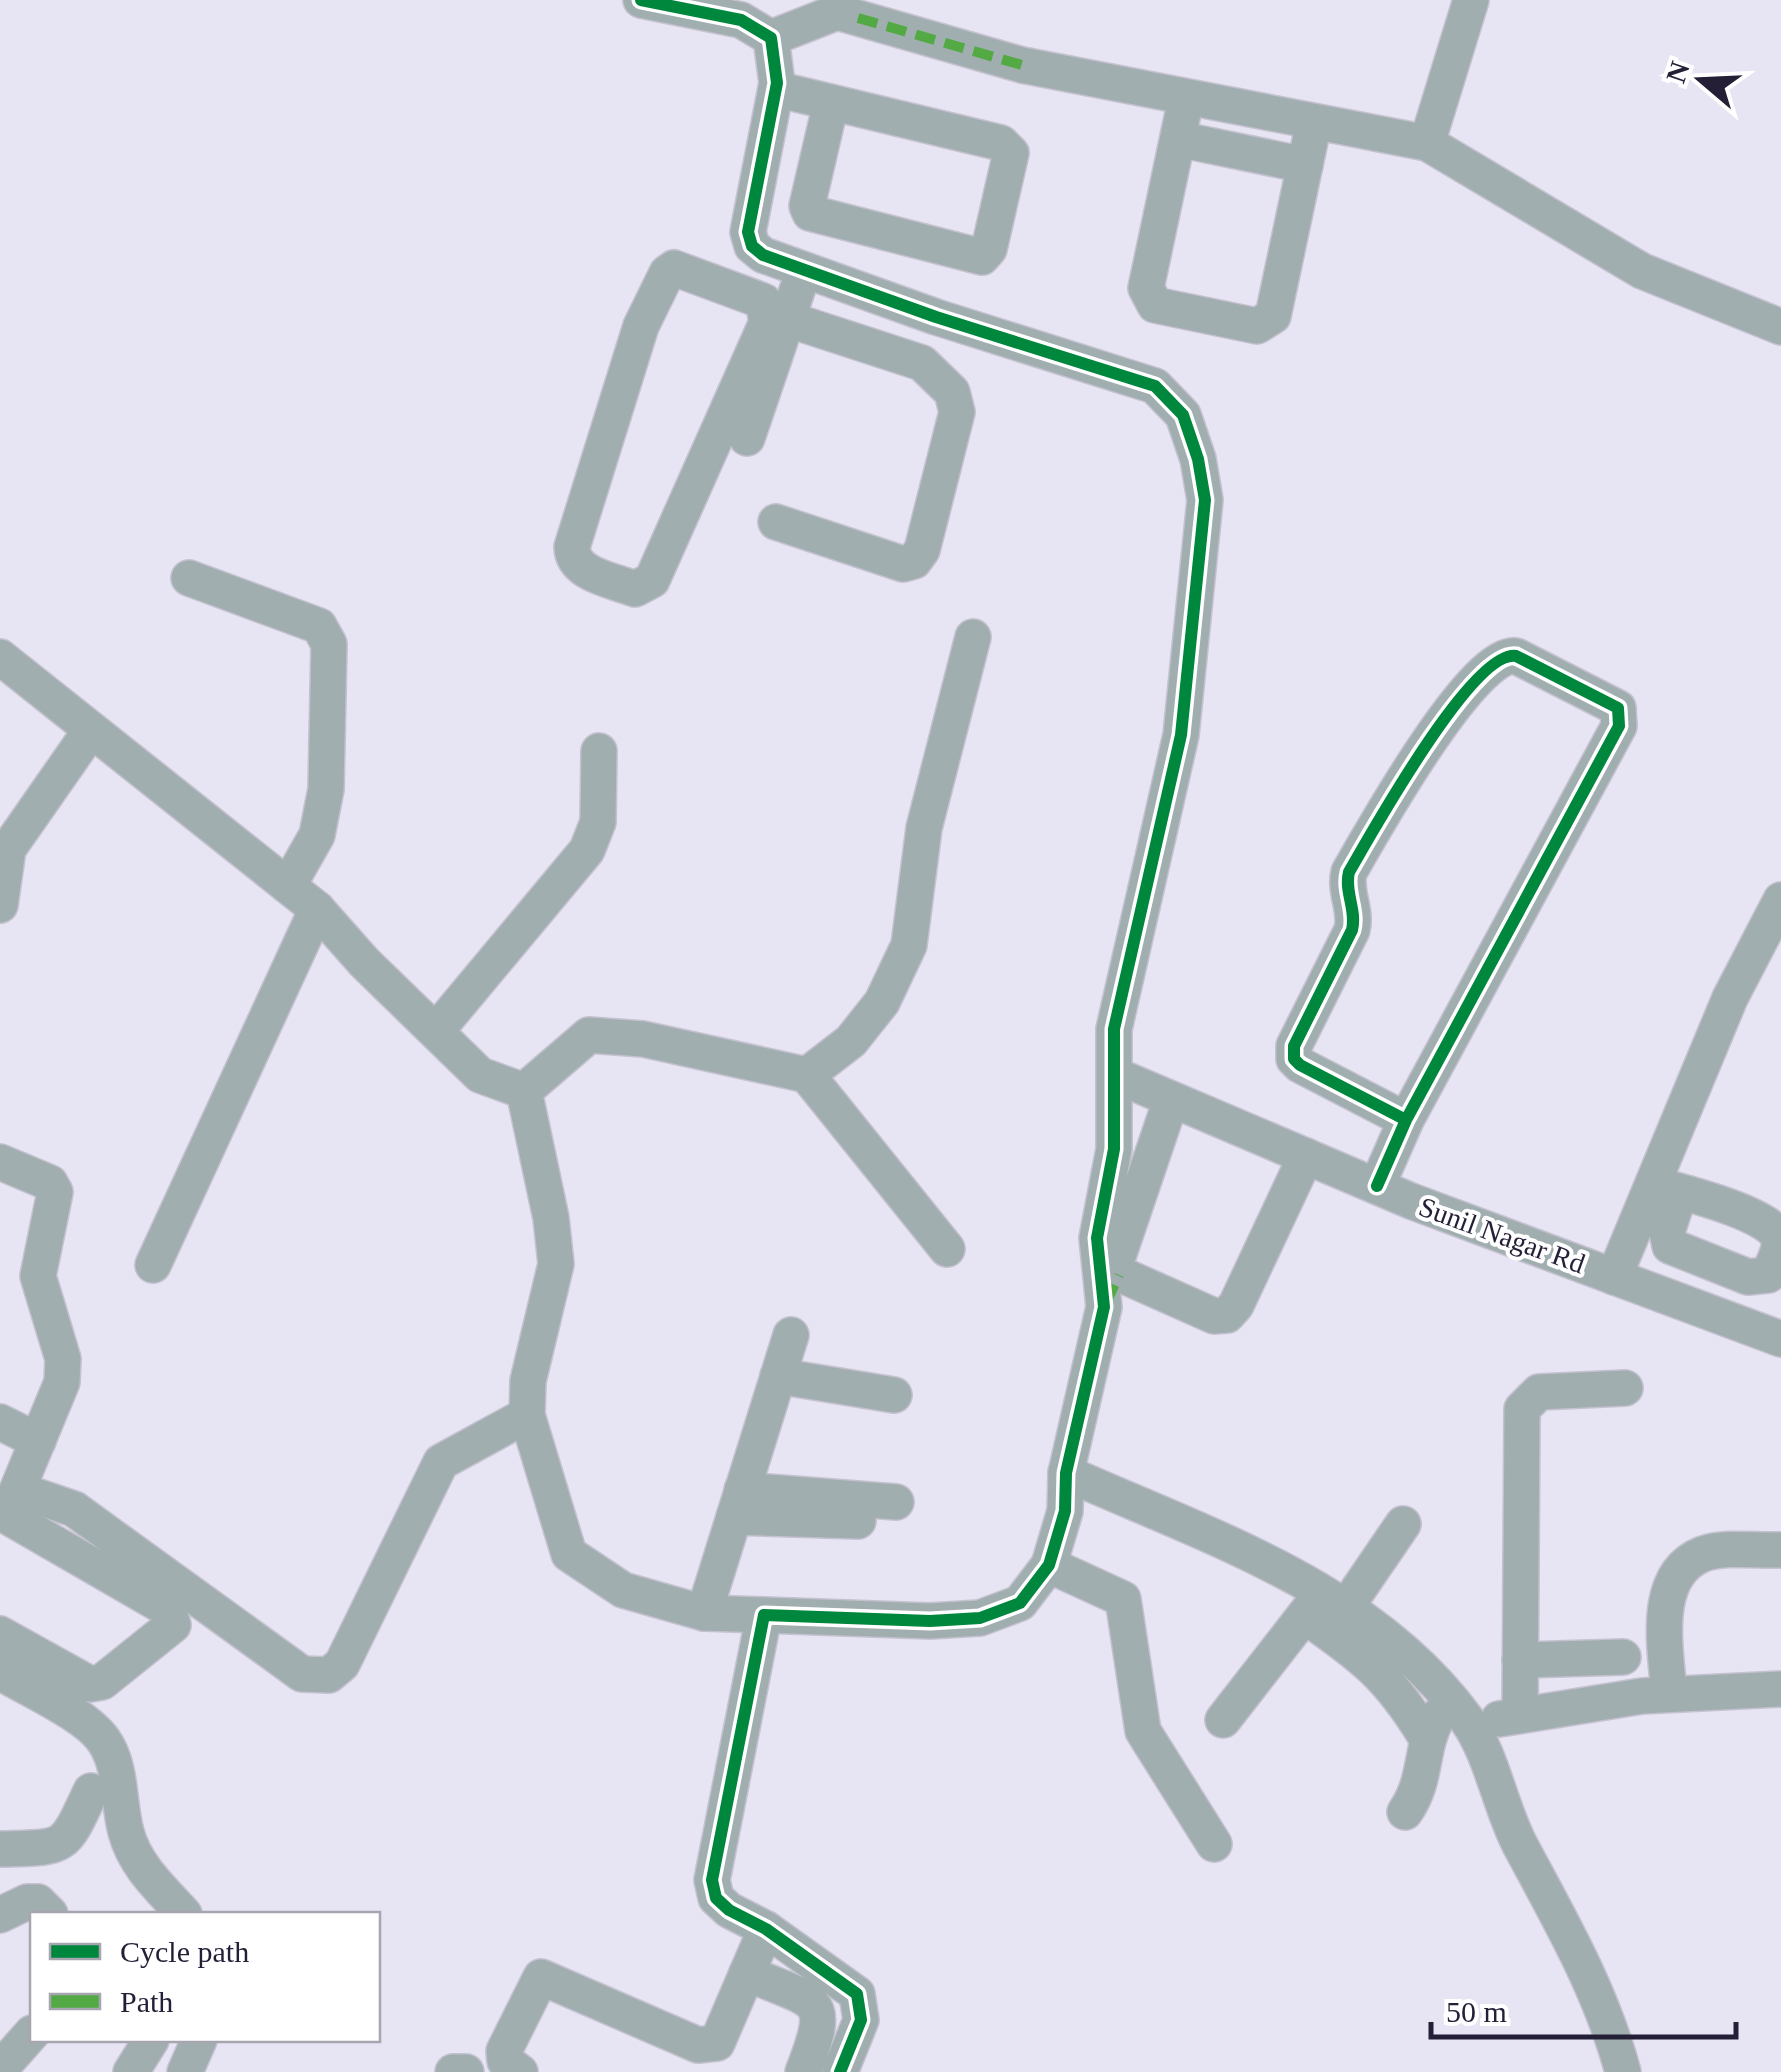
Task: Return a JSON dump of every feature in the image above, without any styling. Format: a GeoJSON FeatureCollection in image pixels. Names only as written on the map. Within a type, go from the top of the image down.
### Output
{"type":"FeatureCollection","features":[{"type":"Feature","properties":{"kind":"street"},"geometry":{"type":"LineString","coordinates":[[642,0],[741,20],[770,38]]}},
{"type":"Feature","properties":{"kind":"street"},"geometry":{"type":"LineString","coordinates":[[1427,143],[1472,0]]}},
{"type":"Feature","properties":{"kind":"street"},"geometry":{"type":"LineString","coordinates":[[770,38],[838,6],[1022,65],[1427,143],[1642,272],[1781,327]]}},
{"type":"Feature","properties":{"kind":"street"},"geometry":{"type":"LineString","coordinates":[[524,1092],[551,1218],[556,1264],[528,1381],[527,1415],[569,1554],[623,1590],[704,1612],[930,1621],[980,1618],[1020,1602],[1049,1566],[1064,1511],[1066,1473],[1104,1308],[1096,1238],[1114,1148],[1114,1029],[1181,734],[1205,500],[1198,459],[1183,416],[1155,386],[936,318],[763,255],[752,246],[748,232],[776,89],[770,38]]}},
{"type":"Feature","properties":{"kind":"street"},"geometry":{"type":"LineString","coordinates":[[776,89],[1001,143],[1011,153],[989,249],[982,258],[819,218],[806,206],[830,102]]}},
{"type":"Feature","properties":{"kind":"street"},"geometry":{"type":"LineString","coordinates":[[1186,99],[1146,288],[1156,305],[1258,326],[1273,316],[1314,122]]}},
{"type":"Feature","properties":{"kind":"street"},"geometry":{"type":"LineString","coordinates":[[1178,138],[1305,165]]}},
{"type":"Feature","properties":{"kind":"street"},"geometry":{"type":"LineString","coordinates":[[757,184],[810,195]]}},
{"type":"Feature","properties":{"kind":"street"},"geometry":{"type":"LineString","coordinates":[[746,294],[763,255]]}},
{"type":"Feature","properties":{"kind":"street"},"geometry":{"type":"LineString","coordinates":[[682,269],[746,294],[763,301],[767,322],[652,580],[635,589],[579,567],[572,560],[572,547],[640,326],[667,273],[682,269]]}},
{"type":"Feature","properties":{"kind":"street"},"geometry":{"type":"LineString","coordinates":[[747,438],[804,270]]}},
{"type":"Feature","properties":{"kind":"street"},"geometry":{"type":"LineString","coordinates":[[922,363],[936,318]]}},
{"type":"Feature","properties":{"kind":"street"},"geometry":{"type":"LineString","coordinates":[[776,522],[903,564],[914,561],[922,550],[957,412],[952,392],[922,363],[787,319]]}},
{"type":"Feature","properties":{"kind":"street"},"geometry":{"type":"LineString","coordinates":[[189,578],[319,626],[329,644],[326,789],[317,835],[288,886]]}},
{"type":"Feature","properties":{"kind":"street"},"geometry":{"type":"LineString","coordinates":[[808,1075],[852,1040],[882,1002],[909,945],[924,828],[973,636]]}},
{"type":"Feature","properties":{"kind":"street"},"geometry":{"type":"LineString","coordinates":[[1378,1186],[1406,1120],[1622,715],[1618,708],[1516,656],[1498,660],[1422,746],[1349,872],[1346,884],[1355,917],[1352,930],[1294,1046],[1294,1058],[1300,1066],[1406,1120]]}},
{"type":"Feature","properties":{"kind":"street"},"geometry":{"type":"LineString","coordinates":[[0,658],[317,909],[364,962],[480,1075],[524,1092]]}},
{"type":"Feature","properties":{"kind":"street"},"geometry":{"type":"LineString","coordinates":[[0,905],[4,847],[90,730]]}},
{"type":"Feature","properties":{"kind":"street"},"geometry":{"type":"LineString","coordinates":[[437,1030],[587,850],[598,822],[599,752]]}},
{"type":"Feature","properties":{"kind":"street"},"geometry":{"type":"LineString","coordinates":[[1614,1277],[1667,1188],[1730,998],[1781,900]]}},
{"type":"Feature","properties":{"kind":"street"},"geometry":{"type":"LineString","coordinates":[[153,1264],[317,909]]}},
{"type":"Feature","properties":{"kind":"street"},"geometry":{"type":"LineString","coordinates":[[524,1092],[590,1035],[643,1039],[808,1075],[948,1250]]}},
{"type":"Feature","properties":{"kind":"street","name":"Sunil Nagar Rd"},"geometry":{"type":"LineString","coordinates":[[1115,1075],[1378,1186],[1781,1339]]}},
{"type":"Feature","properties":{"kind":"street"},"geometry":{"type":"LineString","coordinates":[[1171,1100],[1113,1270],[1214,1316],[1227,1315],[1236,1305],[1306,1156]]}},
{"type":"Feature","properties":{"kind":"street"},"geometry":{"type":"LineString","coordinates":[[0,1162],[50,1183],[56,1192],[38,1276],[64,1359],[62,1382],[7,1516]]}},
{"type":"Feature","properties":{"kind":"street"},"geometry":{"type":"LineString","coordinates":[[704,1612],[791,1335]]}},
{"type":"Feature","properties":{"kind":"street"},"geometry":{"type":"LineString","coordinates":[[778,1376],[894,1395]]}},
{"type":"Feature","properties":{"kind":"street"},"geometry":{"type":"LineString","coordinates":[[1520,1715],[1522,1409],[1539,1392],[1625,1388]]}},
{"type":"Feature","properties":{"kind":"street"},"geometry":{"type":"LineString","coordinates":[[7,1516],[47,1496],[74,1509],[302,1674],[329,1675],[342,1664],[441,1462],[527,1415]]}},
{"type":"Feature","properties":{"kind":"street"},"geometry":{"type":"LineString","coordinates":[[0,1422],[38,1441]]}},
{"type":"Feature","properties":{"kind":"street"},"geometry":{"type":"LineString","coordinates":[[1066,1473],[1391,1639],[1459,1711],[1510,1827],[1593,1982],[1622,2072]]}},
{"type":"Feature","properties":{"kind":"street"},"geometry":{"type":"LineString","coordinates":[[738,1504],[883,1512]]}},
{"type":"Feature","properties":{"kind":"street"},"geometry":{"type":"LineString","coordinates":[[0,1634],[90,1684],[102,1682],[173,1625],[168,1609],[7,1516]]}},
{"type":"Feature","properties":{"kind":"street"},"geometry":{"type":"LineString","coordinates":[[1223,1720],[1402,1524]]}},
{"type":"Feature","properties":{"kind":"street"},"geometry":{"type":"LineString","coordinates":[[1669,1694],[1664,1615],[1672,1584],[1707,1552],[1781,1550]]}},
{"type":"Feature","properties":{"kind":"street"},"geometry":{"type":"LineString","coordinates":[[1049,1566],[1123,1599],[1142,1731],[1214,1844]]}},
{"type":"Feature","properties":{"kind":"street"},"geometry":{"type":"LineString","coordinates":[[1325,1604],[1362,1655],[1396,1687],[1426,1737],[1423,1780],[1405,1812]]}},
{"type":"Feature","properties":{"kind":"street"},"geometry":{"type":"LineString","coordinates":[[764,1615],[712,1880],[716,1898],[728,1910],[766,1929],[857,1994],[861,2020],[840,2072]]}},
{"type":"Feature","properties":{"kind":"street"},"geometry":{"type":"LineString","coordinates":[[1520,1660],[1623,1657]]}},
{"type":"Feature","properties":{"kind":"street"},"geometry":{"type":"LineString","coordinates":[[2,1677],[91,1726],[105,1742],[114,1764],[131,1848],[141,1867],[182,1912]]}},
{"type":"Feature","properties":{"kind":"street"},"geometry":{"type":"LineString","coordinates":[[1426,1737],[1459,1711],[1520,1715],[1669,1694],[1781,1689]]}},
{"type":"Feature","properties":{"kind":"street"},"geometry":{"type":"LineString","coordinates":[[0,1849],[61,1845],[70,1837],[92,1790]]}},
{"type":"Feature","properties":{"kind":"street"},"geometry":{"type":"LineString","coordinates":[[0,1915],[27,1902],[38,1902],[48,1912]]}},
{"type":"Feature","properties":{"kind":"street"},"geometry":{"type":"LineString","coordinates":[[520,2072],[505,2061],[504,2052],[541,1977],[710,2046],[717,2043],[766,1929]]}},
{"type":"Feature","properties":{"kind":"street"},"geometry":{"type":"LineString","coordinates":[[747,1974],[811,2002],[820,2013],[820,2027],[803,2072]]}},
{"type":"Feature","properties":{"kind":"street"},"geometry":{"type":"LineString","coordinates":[[0,2069],[30,2034]]}},
{"type":"Feature","properties":{"kind":"street"},"geometry":{"type":"LineString","coordinates":[[131,2072],[150,2042]]}},
{"type":"Feature","properties":{"kind":"street"},"geometry":{"type":"LineString","coordinates":[[184,2072],[199,2042]]}},
{"type":"Feature","properties":{"kind":"street"},"geometry":{"type":"LineString","coordinates":[[453,2072],[466,2072]]}},
{"type":"Feature","properties":{"kind":"marked path"},"geometry":{"type":"LineString","coordinates":[[858,18],[1022,65]]}},
{"type":"Feature","properties":{"kind":"marked path"},"geometry":{"type":"LineString","coordinates":[[1106,1303],[1119,1275]]}},
{"type":"Feature","properties":{"kind":"cycle path"},"geometry":{"type":"LineString","coordinates":[[641,0],[741,20],[771,38],[777,83],[748,232],[752,246],[763,255],[936,317],[1155,386],[1183,415],[1198,459],[1205,500],[1181,735],[1114,1029],[1114,1149],[1097,1238],[1104,1307],[1066,1473],[1065,1511],[1049,1565],[1020,1603],[980,1618],[930,1621],[764,1615],[712,1880],[716,1898],[729,1910],[766,1929],[857,1994],[861,2020],[840,2072]]}},
{"type":"Feature","properties":{"kind":"cycle path"},"geometry":{"type":"LineString","coordinates":[[1377,1186],[1406,1120],[1619,726],[1618,708],[1516,656],[1497,662],[1450,712],[1400,785],[1349,872],[1352,930],[1294,1046],[1294,1059],[1300,1065],[1406,1120]]}}]}
